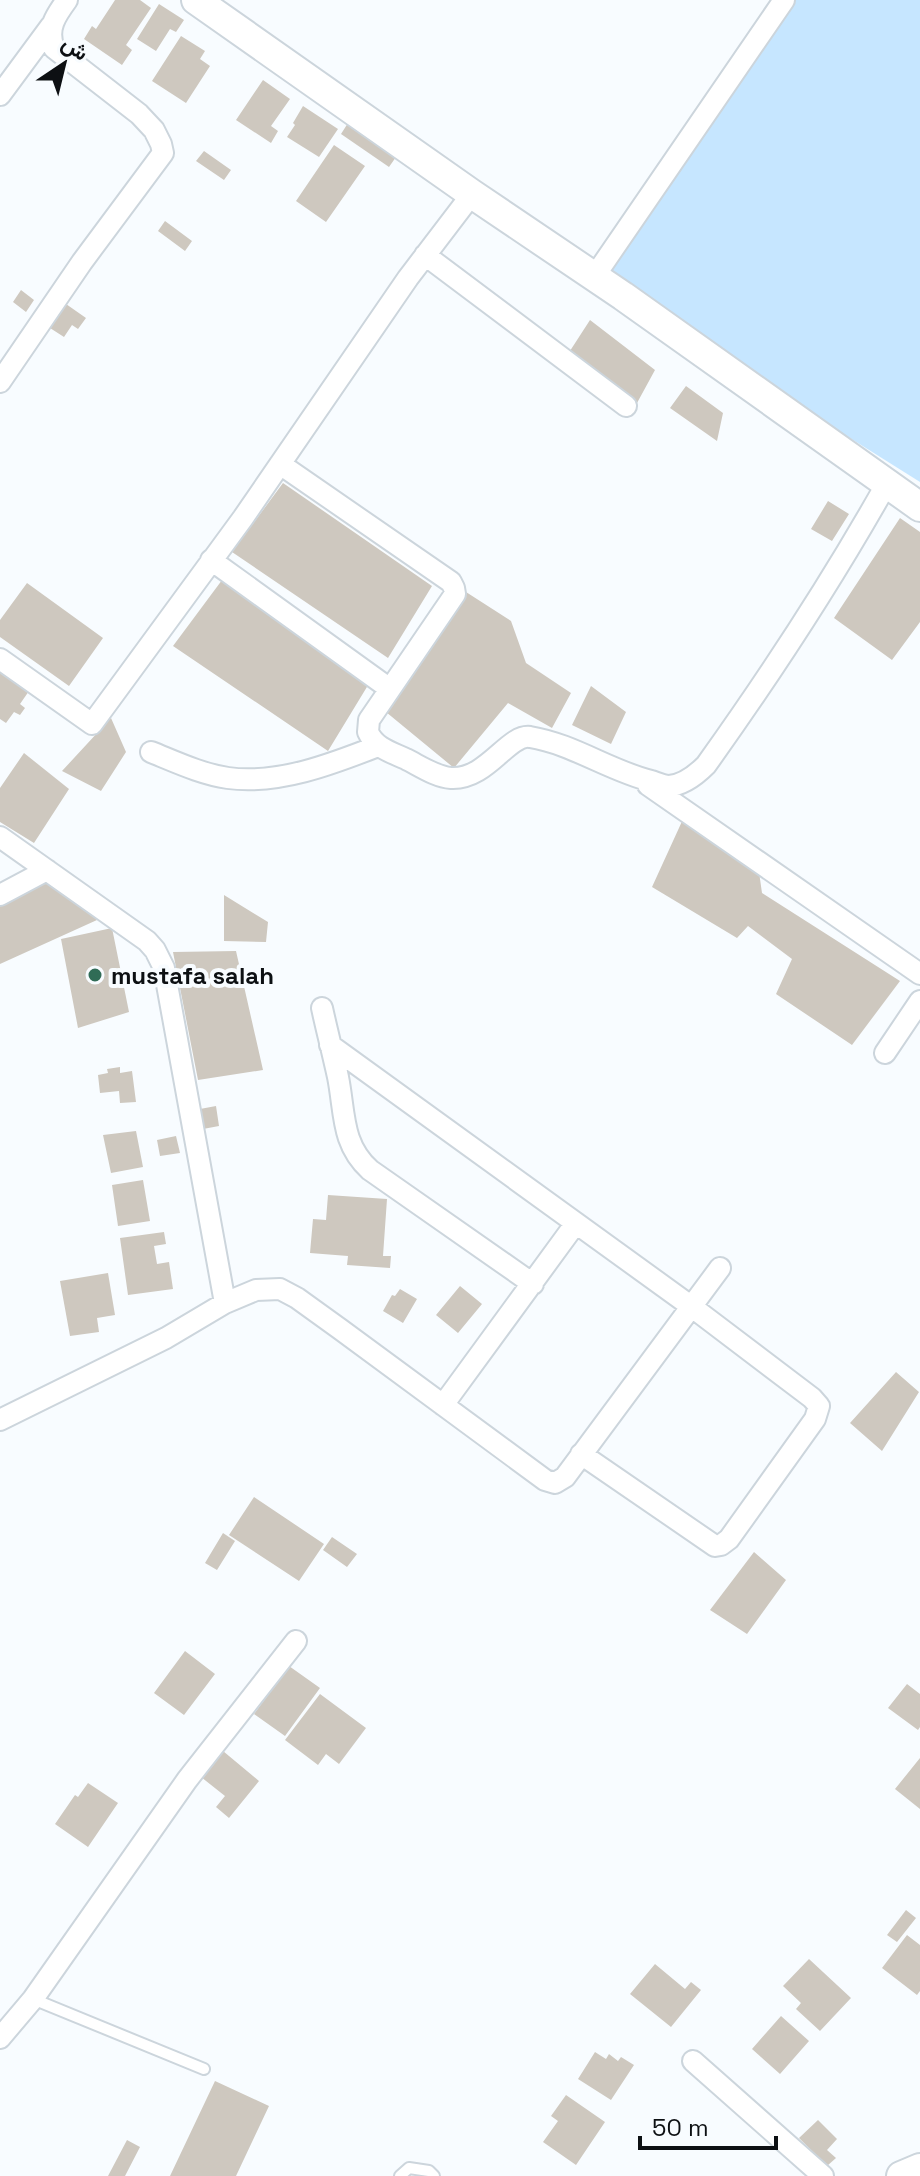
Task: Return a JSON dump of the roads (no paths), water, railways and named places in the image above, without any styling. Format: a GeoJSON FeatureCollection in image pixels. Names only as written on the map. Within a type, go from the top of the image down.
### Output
{"type":"FeatureCollection","features":[{"type":"Feature","properties":{"kind":"main road"},"geometry":{"type":"LineString","coordinates":[[196,0],[920,507]]}},
{"type":"Feature","properties":{"kind":"main road"},"geometry":{"type":"LineString","coordinates":[[901,2176],[920,2168]]}},
{"type":"Feature","properties":{"kind":"street"},"geometry":{"type":"LineString","coordinates":[[0,95],[67,0]]}},
{"type":"Feature","properties":{"kind":"street"},"geometry":{"type":"LineString","coordinates":[[594,277],[784,0]]}},
{"type":"Feature","properties":{"kind":"street"},"geometry":{"type":"LineString","coordinates":[[0,382],[82,262],[163,153],[154,130],[139,114],[54,48],[50,39],[51,26]]}},
{"type":"Feature","properties":{"kind":"street"},"geometry":{"type":"LineString","coordinates":[[0,659],[92,724],[280,464],[425,255],[472,194]]}},
{"type":"Feature","properties":{"kind":"street"},"geometry":{"type":"LineString","coordinates":[[425,255],[626,406]]}},
{"type":"Feature","properties":{"kind":"street"},"geometry":{"type":"LineString","coordinates":[[280,464],[451,582],[454,588],[455,594],[369,720],[368,732],[378,746],[437,774],[453,778],[469,775],[493,762],[514,741],[526,737],[543,740],[638,778],[669,786],[687,780],[706,765],[759,691],[840,565],[887,483]]}},
{"type":"Feature","properties":{"kind":"street"},"geometry":{"type":"LineString","coordinates":[[211,560],[390,689]]}},
{"type":"Feature","properties":{"kind":"street"},"geometry":{"type":"LineString","coordinates":[[151,752],[202,772],[226,778],[253,779],[325,767],[378,746]]}},
{"type":"Feature","properties":{"kind":"street"},"geometry":{"type":"LineString","coordinates":[[638,778],[920,974]]}},
{"type":"Feature","properties":{"kind":"street"},"geometry":{"type":"LineString","coordinates":[[0,837],[147,941],[164,968],[225,1303]]}},
{"type":"Feature","properties":{"kind":"street"},"geometry":{"type":"LineString","coordinates":[[0,895],[47,870]]}},
{"type":"Feature","properties":{"kind":"street"},"geometry":{"type":"LineString","coordinates":[[885,1053],[920,1001]]}},
{"type":"Feature","properties":{"kind":"street"},"geometry":{"type":"LineString","coordinates":[[322,1008],[348,1139],[358,1160],[533,1284]]}},
{"type":"Feature","properties":{"kind":"street"},"geometry":{"type":"LineString","coordinates":[[330,1045],[692,1307],[819,1406],[815,1419],[729,1539],[715,1546],[581,1454]]}},
{"type":"Feature","properties":{"kind":"street"},"geometry":{"type":"LineString","coordinates":[[443,1405],[576,1223]]}},
{"type":"Feature","properties":{"kind":"street"},"geometry":{"type":"LineString","coordinates":[[0,1420],[166,1338],[225,1303],[256,1290],[280,1289],[329,1321],[545,1480],[555,1483],[565,1477],[720,1268]]}},
{"type":"Feature","properties":{"kind":"street"},"geometry":{"type":"LineString","coordinates":[[0,2038],[33,1999],[187,1780],[296,1641]]}},
{"type":"Feature","properties":{"kind":"street"},"geometry":{"type":"LineString","coordinates":[[693,2061],[823,2176]]}},
{"type":"Feature","properties":{"kind":"lane"},"geometry":{"type":"LineString","coordinates":[[33,1999],[204,2069]]}},
{"type":"Feature","properties":{"kind":"lane"},"geometry":{"type":"LineString","coordinates":[[400,2176],[409,2168],[429,2171],[434,2176]]}},
{"type":"Feature","properties":{"kind":"place","name":"mustafa salah"},"geometry":{"type":"Point","coordinates":[95,975]}}]}
